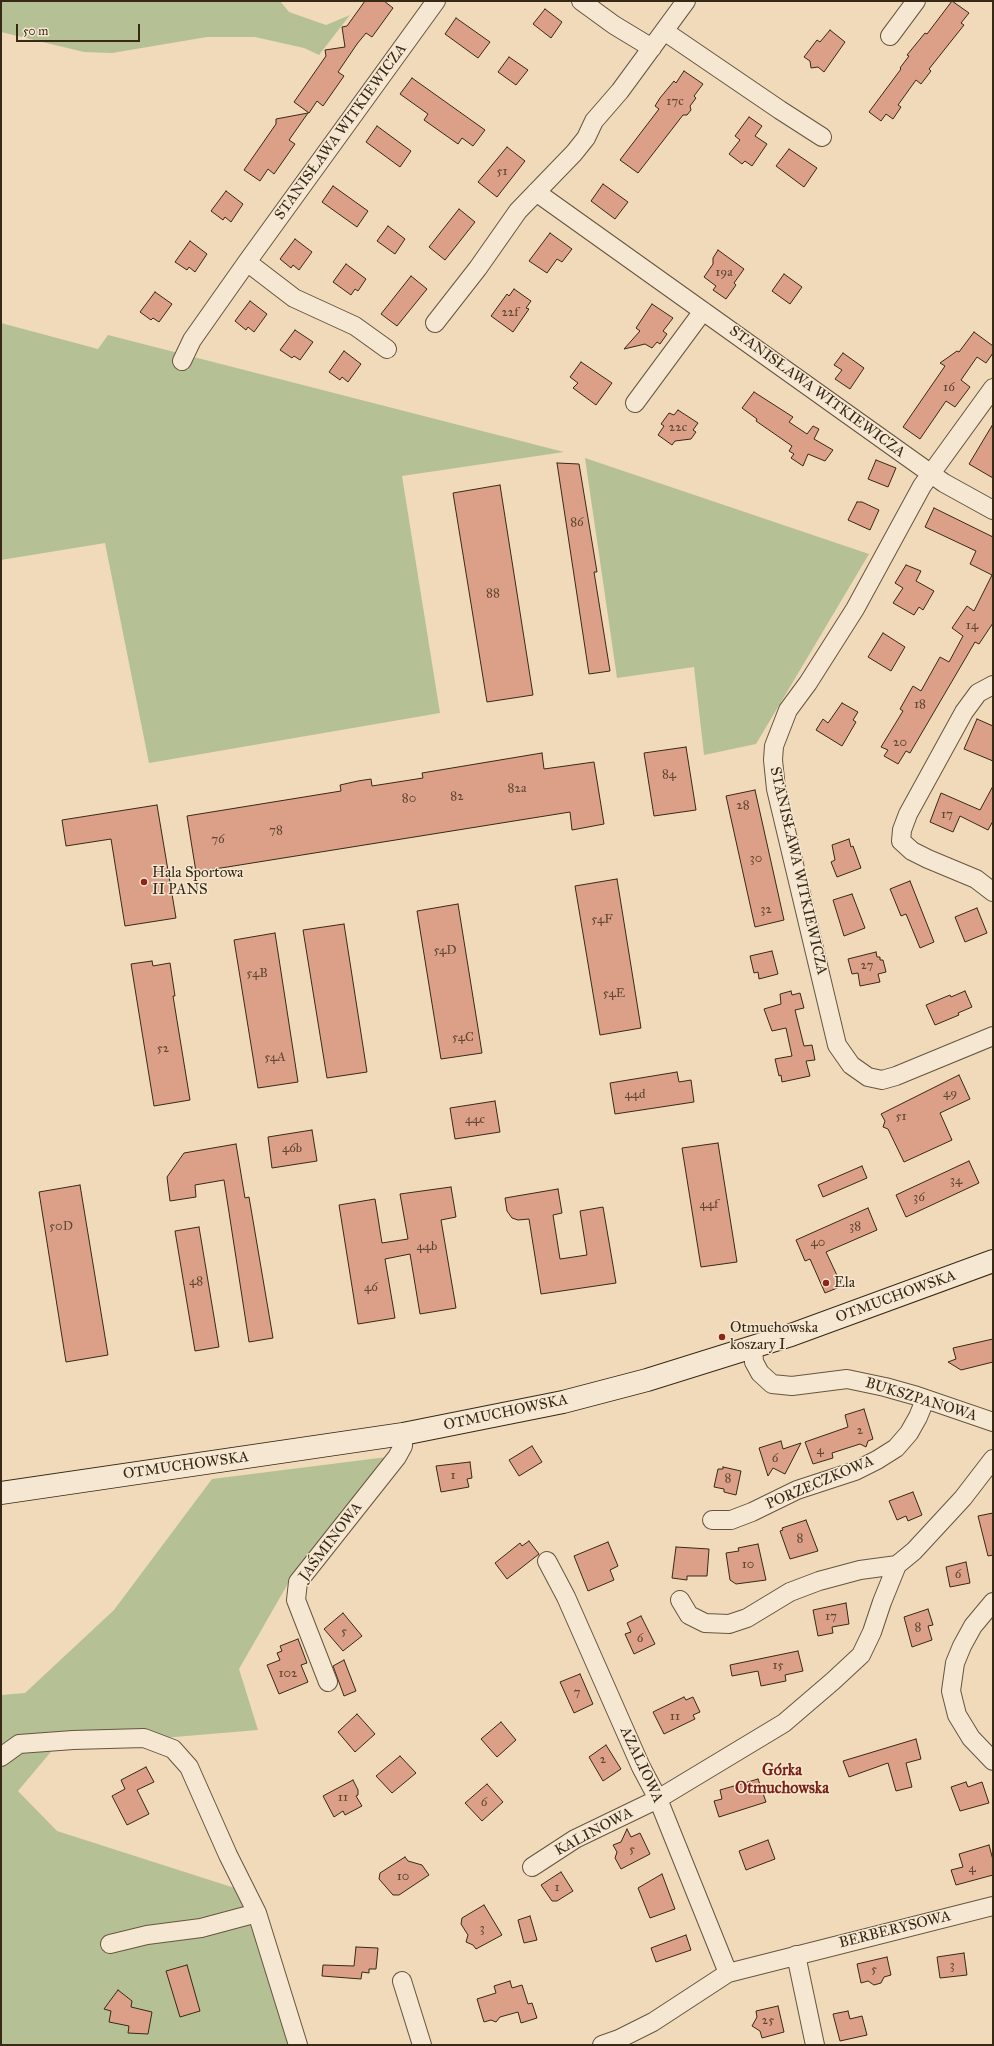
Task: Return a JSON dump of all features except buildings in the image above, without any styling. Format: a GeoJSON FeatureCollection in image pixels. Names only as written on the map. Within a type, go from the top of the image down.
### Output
{"type":"FeatureCollection","features":[{"type":"Feature","properties":{"kind":"main road","name":"OTMUCHOWSKA"},"geometry":{"type":"LineString","coordinates":[[1,1493],[403,1434],[603,1392],[753,1348],[993,1261]]}},
{"type":"Feature","properties":{"kind":"street","name":"STANISŁAWA WITKIEWICZA"},"geometry":{"type":"LineString","coordinates":[[182,361],[192,340],[247,262],[436,1]]}},
{"type":"Feature","properties":{"kind":"street"},"geometry":{"type":"LineString","coordinates":[[581,1],[614,25],[652,48]]}},
{"type":"Feature","properties":{"kind":"street"},"geometry":{"type":"LineString","coordinates":[[436,323],[478,268],[518,211],[574,153],[586,138],[594,121],[620,91],[686,1]]}},
{"type":"Feature","properties":{"kind":"street"},"geometry":{"type":"LineString","coordinates":[[890,36],[916,1]]}},
{"type":"Feature","properties":{"kind":"street"},"geometry":{"type":"LineString","coordinates":[[664,32],[822,137]]}},
{"type":"Feature","properties":{"kind":"street","name":"STANISŁAWA WITKIEWICZA"},"geometry":{"type":"LineString","coordinates":[[536,192],[931,474]]}},
{"type":"Feature","properties":{"kind":"street"},"geometry":{"type":"LineString","coordinates":[[247,262],[294,298],[355,326],[387,349]]}},
{"type":"Feature","properties":{"kind":"street"},"geometry":{"type":"LineString","coordinates":[[635,402],[703,311]]}},
{"type":"Feature","properties":{"kind":"street","name":"STANISŁAWA WITKIEWICZA"},"geometry":{"type":"LineString","coordinates":[[993,388],[922,486],[854,609],[808,683],[788,710],[774,746],[773,760],[776,789],[838,1045],[851,1065],[868,1077],[882,1080],[896,1076],[993,1036]]}},
{"type":"Feature","properties":{"kind":"street"},"geometry":{"type":"LineString","coordinates":[[931,474],[944,483],[993,510]]}},
{"type":"Feature","properties":{"kind":"street"},"geometry":{"type":"LineString","coordinates":[[993,685],[978,694],[964,712],[908,814],[902,830],[901,841],[917,854],[976,879],[993,892]]}},
{"type":"Feature","properties":{"kind":"street","name":"BUKSZPANOWA"},"geometry":{"type":"LineString","coordinates":[[753,1348],[754,1362],[760,1373],[772,1384],[792,1386],[847,1379],[885,1387],[993,1422]]}},
{"type":"Feature","properties":{"kind":"street","name":"PORZECZKOWA"},"geometry":{"type":"LineString","coordinates":[[712,1520],[731,1520],[752,1512],[797,1490],[855,1470],[877,1460],[896,1448],[909,1433],[925,1400]]}},
{"type":"Feature","properties":{"kind":"street","name":"JAŚMINOWA"},"geometry":{"type":"LineString","coordinates":[[328,1682],[296,1600],[298,1582],[397,1457],[403,1446],[403,1434]]}},
{"type":"Feature","properties":{"kind":"street"},"geometry":{"type":"LineString","coordinates":[[680,1600],[689,1615],[705,1623],[729,1624],[747,1618],[790,1592],[819,1581],[860,1570],[897,1566],[914,1551],[963,1498],[993,1459]]}},
{"type":"Feature","properties":{"kind":"street","name":"AZALIOWA"},"geometry":{"type":"LineString","coordinates":[[547,1561],[566,1597],[641,1767],[658,1799],[728,1973]]}},
{"type":"Feature","properties":{"kind":"street","name":"KALINOWA"},"geometry":{"type":"LineString","coordinates":[[532,1867],[575,1839],[658,1799],[784,1723],[861,1655],[872,1632],[882,1602],[897,1566]]}},
{"type":"Feature","properties":{"kind":"street"},"geometry":{"type":"LineString","coordinates":[[993,1602],[973,1626],[962,1646],[955,1664],[951,1691],[957,1715],[971,1738],[993,1761]]}},
{"type":"Feature","properties":{"kind":"street"},"geometry":{"type":"LineString","coordinates":[[1,1757],[19,1744],[73,1740],[144,1738],[173,1749],[188,1767],[228,1855],[257,1913],[298,2045]]}},
{"type":"Feature","properties":{"kind":"street","name":"BERBERYSOWA"},"geometry":{"type":"LineString","coordinates":[[602,2045],[619,2040],[653,2022],[728,1973],[993,1906]]}},
{"type":"Feature","properties":{"kind":"street"},"geometry":{"type":"LineString","coordinates":[[110,1944],[146,1935],[201,1928],[257,1913]]}},
{"type":"Feature","properties":{"kind":"street"},"geometry":{"type":"LineString","coordinates":[[796,1955],[815,2045]]}},
{"type":"Feature","properties":{"kind":"street"},"geometry":{"type":"LineString","coordinates":[[402,1981],[422,2045]]}},
{"type":"Feature","properties":{"kind":"green space"},"geometry":{"type":"Polygon","coordinates":[[[1,1],[280,1],[289,12],[326,25],[350,15],[319,55],[304,48],[255,37],[207,37],[112,53],[84,52],[1,32],[1,1]]]}},
{"type":"Feature","properties":{"kind":"green space"},"geometry":{"type":"Polygon","coordinates":[[[1,323],[98,349],[108,335],[564,452],[402,476],[440,713],[149,763],[105,543],[1,560],[1,323]]]}},
{"type":"Feature","properties":{"kind":"green space"},"geometry":{"type":"Polygon","coordinates":[[[585,458],[869,554],[756,744],[704,755],[694,667],[617,678],[585,458]]]}},
{"type":"Feature","properties":{"kind":"green space"},"geometry":{"type":"Polygon","coordinates":[[[387,1457],[290,1580],[239,1669],[258,1730],[55,1747],[18,1791],[57,1831],[244,1891],[289,2045],[1,2045],[1,1695],[25,1693],[114,1610],[212,1479],[387,1457]]]}},
{"type":"Feature","properties":{"kind":"place","name":"Hala Sportowa II PANS"},"geometry":{"type":"Point","coordinates":[144,882]}},
{"type":"Feature","properties":{"kind":"place","name":"Ela"},"geometry":{"type":"Point","coordinates":[826,1283]}},
{"type":"Feature","properties":{"kind":"place","name":"Otmuchowska koszary I"},"geometry":{"type":"Point","coordinates":[722,1337]}},
{"type":"Feature","properties":{"kind":"district","name":"Górka Otmuchowska"},"geometry":{"type":"Point","coordinates":[782,1780]}}]}
